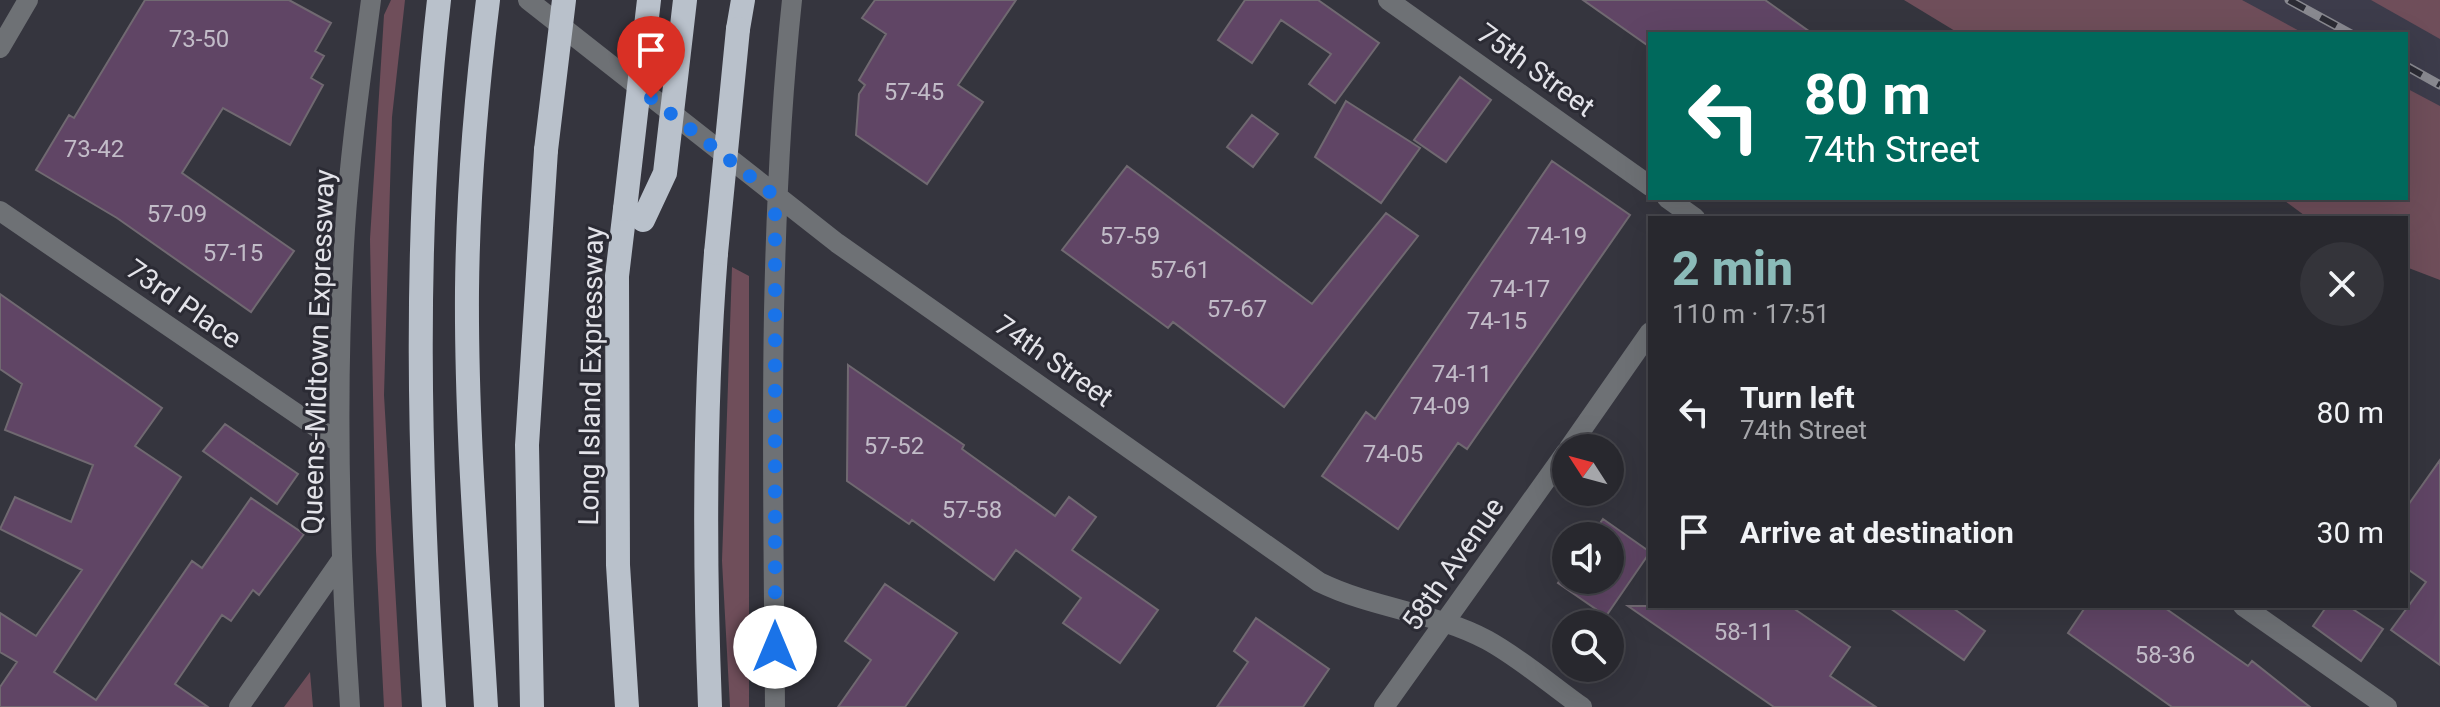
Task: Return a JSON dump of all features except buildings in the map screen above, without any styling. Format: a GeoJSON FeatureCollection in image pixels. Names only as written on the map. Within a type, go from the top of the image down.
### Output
{"type":"FeatureCollection","features":[{"type":"Feature","properties":{"kind":"highway"},"geometry":{"type":"LineString","coordinates":[[434,707],[420,472],[419,358],[420,235],[439,0]]}},
{"type":"Feature","properties":{"kind":"highway"},"geometry":{"type":"LineString","coordinates":[[486,707],[471,451],[467,289],[477,90],[488,0]]}},
{"type":"Feature","properties":{"kind":"highway","name":"Long Island Expressway"},"geometry":{"type":"LineString","coordinates":[[532,707],[527,445],[546,150],[564,0]]}},
{"type":"Feature","properties":{"kind":"highway","name":"Long Island Expressway"},"geometry":{"type":"LineString","coordinates":[[627,707],[618,565],[617,276],[634,214],[649,0]]}},
{"type":"Feature","properties":{"kind":"highway"},"geometry":{"type":"LineString","coordinates":[[634,214],[665,173],[685,0]]}},
{"type":"Feature","properties":{"kind":"highway"},"geometry":{"type":"LineString","coordinates":[[710,707],[704,486],[707,364],[743,0]]}},
{"type":"Feature","properties":{"kind":"street"},"geometry":{"type":"LineString","coordinates":[[0,48],[28,0]]}},
{"type":"Feature","properties":{"kind":"street","name":"Queens-Midtown Expressway"},"geometry":{"type":"LineString","coordinates":[[350,707],[340,562],[338,442],[345,227],[371,0]]}},
{"type":"Feature","properties":{"kind":"street","name":"74th Street"},"geometry":{"type":"LineString","coordinates":[[528,0],[775,196],[1319,582],[1375,606],[1444,622],[1488,640],[1582,707]]}},
{"type":"Feature","properties":{"kind":"street"},"geometry":{"type":"LineString","coordinates":[[775,707],[775,196],[792,0]]}},
{"type":"Feature","properties":{"kind":"street","name":"75th Street"},"geometry":{"type":"LineString","coordinates":[[1388,0],[1648,185]]}},
{"type":"Feature","properties":{"kind":"street"},"geometry":{"type":"LineString","coordinates":[[1670,200],[1692,216]]}},
{"type":"Feature","properties":{"kind":"street","name":"73rd Place"},"geometry":{"type":"LineString","coordinates":[[0,211],[338,442]]}},
{"type":"Feature","properties":{"kind":"street","name":"58th Avenue"},"geometry":{"type":"LineString","coordinates":[[1578,434],[1648,335]]}},
{"type":"Feature","properties":{"kind":"street","name":"58th Avenue"},"geometry":{"type":"LineString","coordinates":[[1384,707],[1552,471]]}},
{"type":"Feature","properties":{"kind":"street"},"geometry":{"type":"LineString","coordinates":[[239,707],[340,562]]}},
{"type":"Feature","properties":{"kind":"street"},"geometry":{"type":"LineString","coordinates":[[2246,608],[2387,707]]}},
{"type":"Feature","properties":{"kind":"shaded area"},"geometry":{"type":"Polygon","coordinates":[[[391,0],[405,0],[392,117],[384,395],[402,707],[384,707],[376,551],[370,239],[384,15],[391,0]]]}},
{"type":"Feature","properties":{"kind":"shaded area"},"geometry":{"type":"Polygon","coordinates":[[[1904,0],[2242,0],[2301,32],[1957,32],[1904,0]]]}},
{"type":"Feature","properties":{"kind":"shaded area"},"geometry":{"type":"Polygon","coordinates":[[[1972,0],[2440,0],[2440,232],[2408,219],[2408,216],[2362,200],[2408,200],[2408,32],[2031,32],[1972,0]]]}},
{"type":"Feature","properties":{"kind":"shaded area"},"geometry":{"type":"Polygon","coordinates":[[[2371,0],[2440,0],[2440,39],[2371,0]]]}},
{"type":"Feature","properties":{"kind":"shaded area"},"geometry":{"type":"Polygon","coordinates":[[[2408,89],[2440,106],[2440,280],[2408,268],[2408,216],[2305,216],[2284,200],[2408,200],[2408,89]]]}},
{"type":"Feature","properties":{"kind":"shaded area"},"geometry":{"type":"Polygon","coordinates":[[[732,267],[749,276],[749,707],[730,707],[722,561],[732,267]]]}},
{"type":"Feature","properties":{"kind":"shaded area"},"geometry":{"type":"Polygon","coordinates":[[[310,672],[313,707],[284,707],[310,672]]]}},
{"type":"Feature","properties":{"kind":"railway"},"geometry":{"type":"LineString","coordinates":[[2289,0],[2347,32]]}},
{"type":"Feature","properties":{"kind":"railway"},"geometry":{"type":"LineString","coordinates":[[2408,67],[2440,85]]}},
{"type":"Feature","properties":{"kind":"route"},"geometry":{"type":"LineString","coordinates":[[651,98],[775,196],[775,647]]}}]}
